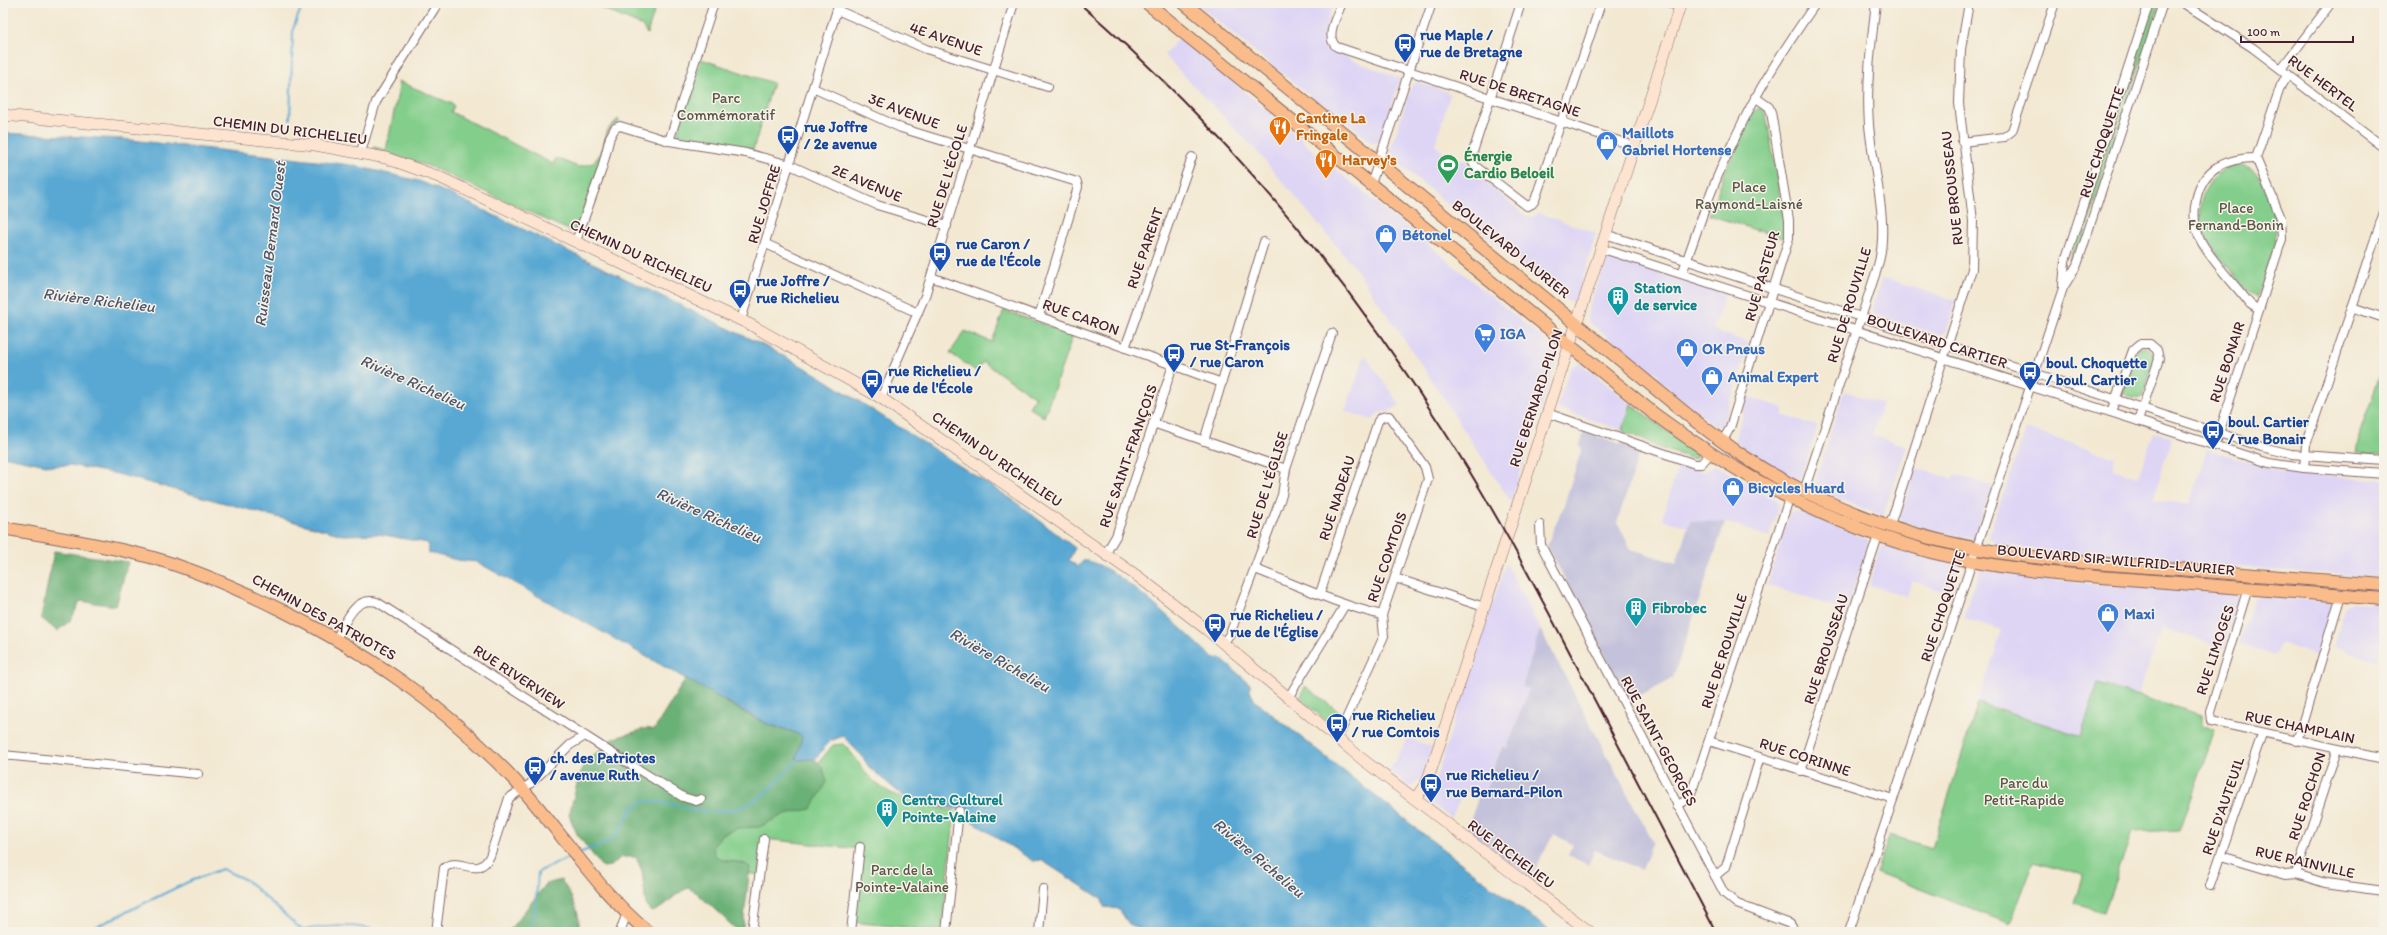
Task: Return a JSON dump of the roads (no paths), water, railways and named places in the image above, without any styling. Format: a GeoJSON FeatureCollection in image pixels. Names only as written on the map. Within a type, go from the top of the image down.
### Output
{"type":"FeatureCollection","features":[{"type":"Feature","properties":{"kind":"main road"},"geometry":{"type":"LineString","coordinates":[[1147,3],[1570,344]]}},
{"type":"Feature","properties":{"kind":"main road","name":"BOULEVARD LAURIER"},"geometry":{"type":"LineString","coordinates":[[1184,3],[1576,323]]}},
{"type":"Feature","properties":{"kind":"main road","name":"RUE BERNARD-PILON"},"geometry":{"type":"LineString","coordinates":[[1415,799],[1427,782],[1634,146],[1677,4]]}},
{"type":"Feature","properties":{"kind":"main road","name":"CHEMIN DU RICHELIEU"},"geometry":{"type":"LineString","coordinates":[[3,115],[315,145],[361,152],[393,160],[440,177],[741,320],[815,359],[881,398],[1106,553],[1223,643],[1337,739],[1415,799]]}},
{"type":"Feature","properties":{"kind":"main road","name":"BOULEVARD SIR-WILFRID-LAURIER"},"geometry":{"type":"LineString","coordinates":[[1576,323],[1722,442],[1767,472],[1804,491],[1890,526],[1977,549],[2073,561],[2384,585]]}},
{"type":"Feature","properties":{"kind":"main road","name":"BOULEVARD SIR-WILFRID-LAURIER"},"geometry":{"type":"LineString","coordinates":[[1570,344],[1653,413],[1710,454],[1789,499],[1878,536],[1931,552],[1973,561],[2048,573],[2384,599]]}},
{"type":"Feature","properties":{"kind":"main road","name":"CHEMIN DES PATRIOTES"},"geometry":{"type":"LineString","coordinates":[[3,528],[114,548],[183,568],[243,592],[336,639],[378,664],[425,697],[491,756],[522,788],[627,913],[648,932]]}},
{"type":"Feature","properties":{"kind":"main road","name":"RUE RICHELIEU"},"geometry":{"type":"LineString","coordinates":[[1415,799],[1590,932]]}},
{"type":"Feature","properties":{"kind":"street"},"geometry":{"type":"LineString","coordinates":[[361,152],[376,102],[438,3]]}},
{"type":"Feature","properties":{"kind":"street"},"geometry":{"type":"LineString","coordinates":[[669,141],[714,3]]}},
{"type":"Feature","properties":{"kind":"street","name":"RUE DE L'ÉCOLE"},"geometry":{"type":"LineString","coordinates":[[881,398],[918,313],[931,276],[1014,3]]}},
{"type":"Feature","properties":{"kind":"street","name":"RUE DE BRETAGNE"},"geometry":{"type":"LineString","coordinates":[[1342,3],[1332,33],[1332,42],[1339,48],[1634,146]]}},
{"type":"Feature","properties":{"kind":"street"},"geometry":{"type":"LineString","coordinates":[[1371,184],[1432,3]]}},
{"type":"Feature","properties":{"kind":"street"},"geometry":{"type":"LineString","coordinates":[[1520,3],[1472,152],[1471,160],[1475,166],[1520,202],[1528,206],[1535,200],[1601,3]]}},
{"type":"Feature","properties":{"kind":"street"},"geometry":{"type":"LineString","coordinates":[[1682,274],[1714,186],[1734,138],[1755,97],[1816,3]]}},
{"type":"Feature","properties":{"kind":"street","name":"RUE DE ROUVILLE"},"geometry":{"type":"LineString","coordinates":[[1804,491],[1879,263],[1883,236],[1871,150],[1868,101],[1869,56],[1876,3]]}},
{"type":"Feature","properties":{"kind":"street","name":"RUE BROUSSEAU"},"geometry":{"type":"LineString","coordinates":[[1890,526],[1970,277],[1973,260],[1972,214],[1962,142],[1959,85],[1961,49],[1970,3]]}},
{"type":"Feature","properties":{"kind":"street"},"geometry":{"type":"LineString","coordinates":[[1962,142],[2004,137],[2011,133],[2055,3]]}},
{"type":"Feature","properties":{"kind":"street","name":"RUE CHOQUETTE"},"geometry":{"type":"LineString","coordinates":[[1849,932],[2063,288],[2065,261],[2149,3]]}},
{"type":"Feature","properties":{"kind":"street","name":"RUE CHOQUETTE"},"geometry":{"type":"LineString","coordinates":[[2063,288],[2077,266],[2163,3]]}},
{"type":"Feature","properties":{"kind":"street","name":"RUE HERTEL"},"geometry":{"type":"LineString","coordinates":[[2183,3],[2228,31],[2285,72],[2384,148]]}},
{"type":"Feature","properties":{"kind":"street"},"geometry":{"type":"LineString","coordinates":[[2256,158],[2285,72],[2331,3]]}},
{"type":"Feature","properties":{"kind":"street","name":"4E AVENUE"},"geometry":{"type":"LineString","coordinates":[[838,6],[921,47],[1048,88]]}},
{"type":"Feature","properties":{"kind":"street","name":"RUE JOFFRE"},"geometry":{"type":"LineString","coordinates":[[741,320],[766,244],[838,6]]}},
{"type":"Feature","properties":{"kind":"street","name":"3E AVENUE"},"geometry":{"type":"LineString","coordinates":[[813,88],[901,128],[1078,183],[1078,188],[1039,316]]}},
{"type":"Feature","properties":{"kind":"street","name":"RUE PASTEUR"},"geometry":{"type":"LineString","coordinates":[[1722,442],[1730,428],[1789,238],[1789,220],[1771,112],[1769,107],[1755,97]]}},
{"type":"Feature","properties":{"kind":"street","name":"2E AVENUE"},"geometry":{"type":"LineString","coordinates":[[576,241],[602,170],[610,137],[615,128],[622,126],[669,141],[746,153],[790,165],[877,206],[947,226]]}},
{"type":"Feature","properties":{"kind":"street","name":"RUE PARENT"},"geometry":{"type":"LineString","coordinates":[[1125,348],[1192,157]]}},
{"type":"Feature","properties":{"kind":"street","name":"RUE BONAIR"},"geometry":{"type":"LineString","coordinates":[[2215,446],[2259,310],[2283,230],[2281,218],[2256,158],[2235,160],[2215,169],[2199,192],[2194,216],[2201,241],[2250,304],[2259,310]]}},
{"type":"Feature","properties":{"kind":"street"},"geometry":{"type":"LineString","coordinates":[[2304,468],[2306,445],[2384,212]]}},
{"type":"Feature","properties":{"kind":"street","name":"BOULEVARD CARTIER"},"geometry":{"type":"LineString","coordinates":[[1605,234],[1948,344],[2142,409],[2276,451],[2305,455],[2384,461]]}},
{"type":"Feature","properties":{"kind":"street"},"geometry":{"type":"LineString","coordinates":[[1204,441],[1264,242]]}},
{"type":"Feature","properties":{"kind":"street"},"geometry":{"type":"LineString","coordinates":[[766,244],[918,313]]}},
{"type":"Feature","properties":{"kind":"street","name":"BOULEVARD CARTIER"},"geometry":{"type":"LineString","coordinates":[[1600,248],[2276,465],[2384,474]]}},
{"type":"Feature","properties":{"kind":"street","name":"RUE CARON"},"geometry":{"type":"LineString","coordinates":[[931,276],[1222,383]]}},
{"type":"Feature","properties":{"kind":"street"},"geometry":{"type":"LineString","coordinates":[[2352,307],[2384,318]]}},
{"type":"Feature","properties":{"kind":"street","name":"RUE DE L'ÉGLISE"},"geometry":{"type":"LineString","coordinates":[[1223,643],[1230,634],[1282,495],[1286,469],[1332,333]]}},
{"type":"Feature","properties":{"kind":"street"},"geometry":{"type":"LineString","coordinates":[[2111,412],[2133,350],[2140,344],[2150,344],[2157,350],[2159,359],[2138,421]]}},
{"type":"Feature","properties":{"kind":"street","name":"RUE SAINT-FRANÇOIS"},"geometry":{"type":"LineString","coordinates":[[1106,553],[1116,536],[1173,365]]}},
{"type":"Feature","properties":{"kind":"street"},"geometry":{"type":"LineString","coordinates":[[1548,413],[1695,464],[1701,464],[1710,454]]}},
{"type":"Feature","properties":{"kind":"street","name":"RUE COMTOIS"},"geometry":{"type":"LineString","coordinates":[[1337,739],[1384,636],[1382,615],[1429,476],[1425,467],[1393,420],[1385,416]]}},
{"type":"Feature","properties":{"kind":"street","name":"RUE NADEAU"},"geometry":{"type":"LineString","coordinates":[[1320,593],[1376,426],[1380,418],[1385,416]]}},
{"type":"Feature","properties":{"kind":"street"},"geometry":{"type":"LineString","coordinates":[[1153,423],[1286,469]]}},
{"type":"Feature","properties":{"kind":"street","name":"RUE DE ROUVILLE"},"geometry":{"type":"LineString","coordinates":[[1677,806],[1686,800],[1691,794],[1789,499]]}},
{"type":"Feature","properties":{"kind":"street","name":"RUE SAINT-GEORGES"},"geometry":{"type":"LineString","coordinates":[[1540,525],[1541,545],[1724,893],[1733,902],[1790,924],[1795,932]]}},
{"type":"Feature","properties":{"kind":"street","name":"RUE BROUSSEAU"},"geometry":{"type":"LineString","coordinates":[[1801,771],[1878,536]]}},
{"type":"Feature","properties":{"kind":"street"},"geometry":{"type":"LineString","coordinates":[[1254,569],[1320,593],[1345,605],[1382,615]]}},
{"type":"Feature","properties":{"kind":"street"},"geometry":{"type":"LineString","coordinates":[[1395,578],[1484,607]]}},
{"type":"Feature","properties":{"kind":"street","name":"RUE LIMOGES"},"geometry":{"type":"LineString","coordinates":[[2211,721],[2210,712],[2248,588]]}},
{"type":"Feature","properties":{"kind":"street"},"geometry":{"type":"LineString","coordinates":[[2297,741],[2341,595]]}},
{"type":"Feature","properties":{"kind":"street","name":"RUE RIVERVIEW"},"geometry":{"type":"LineString","coordinates":[[336,639],[356,605],[365,601],[377,602],[585,736],[683,797],[696,801],[701,799]]}},
{"type":"Feature","properties":{"kind":"street"},"geometry":{"type":"LineString","coordinates":[[1288,698],[1345,605]]}},
{"type":"Feature","properties":{"kind":"street","name":"RUE CHAMPLAIN"},"geometry":{"type":"LineString","coordinates":[[2211,721],[2262,734],[2384,759]]}},
{"type":"Feature","properties":{"kind":"street","name":"RUE D'AUTEUIL"},"geometry":{"type":"LineString","coordinates":[[2210,886],[2262,734]]}},
{"type":"Feature","properties":{"kind":"street"},"geometry":{"type":"LineString","coordinates":[[436,932],[444,868],[452,864],[476,868],[485,863],[490,856],[510,798],[564,750],[585,736]]}},
{"type":"Feature","properties":{"kind":"street","name":"RUE CORINNE"},"geometry":{"type":"LineString","coordinates":[[1709,741],[1893,799]]}},
{"type":"Feature","properties":{"kind":"street","name":"RUE ROCHON"},"geometry":{"type":"LineString","coordinates":[[2296,874],[2337,749]]}},
{"type":"Feature","properties":{"kind":"street"},"geometry":{"type":"LineString","coordinates":[[3,755],[198,774]]}},
{"type":"Feature","properties":{"kind":"street"},"geometry":{"type":"LineString","coordinates":[[1715,876],[1726,867],[1760,758]]}},
{"type":"Feature","properties":{"kind":"street"},"geometry":{"type":"LineString","coordinates":[[946,932],[960,811]]}},
{"type":"Feature","properties":{"kind":"street"},"geometry":{"type":"LineString","coordinates":[[752,932],[764,839]]}},
{"type":"Feature","properties":{"kind":"street"},"geometry":{"type":"LineString","coordinates":[[851,932],[860,847]]}},
{"type":"Feature","properties":{"kind":"street","name":"RUE RAINVILLE"},"geometry":{"type":"LineString","coordinates":[[2221,856],[2285,875],[2296,874],[2325,883],[2384,891]]}},
{"type":"Feature","properties":{"kind":"street"},"geometry":{"type":"LineString","coordinates":[[1039,932],[1043,889]]}},
{"type":"Feature","properties":{"kind":"street"},"geometry":{"type":"LineString","coordinates":[[620,932],[627,913]]}},
{"type":"Feature","properties":{"kind":"water","name":"Rivière Richelieu"},"geometry":{"type":"Polygon","coordinates":[[[3,133],[122,139],[351,165],[419,181],[450,194],[769,348],[818,375],[1013,500],[1075,548],[1069,560],[1078,567],[1083,561],[1095,563],[1112,572],[1130,585],[1170,618],[1214,659],[1220,658],[1250,684],[1250,691],[1255,701],[1440,847],[1551,932],[1138,932],[1138,928],[1129,924],[1119,909],[1104,907],[1102,899],[1041,860],[1033,861],[970,820],[958,809],[917,802],[902,795],[869,767],[862,756],[843,736],[830,741],[815,759],[796,760],[802,737],[799,735],[765,723],[477,562],[457,560],[429,553],[428,543],[378,534],[343,535],[117,474],[70,465],[51,466],[3,456],[3,133]]]}},
{"type":"Feature","properties":{"kind":"waterway","name":"Ruisseau Bernard Ouest"},"geometry":{"type":"LineString","coordinates":[[290,119],[293,29],[303,3]]}},
{"type":"Feature","properties":{"kind":"waterway"},"geometry":{"type":"LineString","coordinates":[[579,853],[612,839],[619,831],[631,810],[640,803],[646,801],[656,801],[688,809],[708,811],[724,811],[738,808],[751,803],[762,795],[773,786],[797,760]]}},
{"type":"Feature","properties":{"kind":"waterway"},"geometry":{"type":"LineString","coordinates":[[528,932],[535,913],[538,872],[572,856]]}},
{"type":"Feature","properties":{"kind":"waterway"},"geometry":{"type":"LineString","coordinates":[[85,932],[188,882],[222,869],[246,880],[302,930],[322,927],[351,926],[381,932]]}},
{"type":"Feature","properties":{"kind":"railway"},"geometry":{"type":"LineString","coordinates":[[1079,3],[1132,50],[1231,151],[1322,258],[1405,372],[1463,460],[1516,551],[1716,932]]}},
{"type":"Feature","properties":{"kind":"place","name":"rue Maple / rue de Bretagne"},"geometry":{"type":"Point","coordinates":[1405,64]}},
{"type":"Feature","properties":{"kind":"place","name":"Cantine La Fringale"},"geometry":{"type":"Point","coordinates":[1280,146]}},
{"type":"Feature","properties":{"kind":"place","name":"rue Joffre / 2e avenue"},"geometry":{"type":"Point","coordinates":[788,156]}},
{"type":"Feature","properties":{"kind":"place","name":"Maillots Gabriel Hortense"},"geometry":{"type":"Point","coordinates":[1607,162]}},
{"type":"Feature","properties":{"kind":"place","name":"Harvey's"},"geometry":{"type":"Point","coordinates":[1326,180]}},
{"type":"Feature","properties":{"kind":"place","name":"Énergie Cardio Beloeil"},"geometry":{"type":"Point","coordinates":[1448,184]}},
{"type":"Feature","properties":{"kind":"place","name":"Bétonel"},"geometry":{"type":"Point","coordinates":[1386,254]}},
{"type":"Feature","properties":{"kind":"place","name":"rue Caron / rue de l'École"},"geometry":{"type":"Point","coordinates":[940,272]}},
{"type":"Feature","properties":{"kind":"place","name":"rue Joffre / rue Richelieu"},"geometry":{"type":"Point","coordinates":[740,310]}},
{"type":"Feature","properties":{"kind":"place","name":"Station de service"},"geometry":{"type":"Point","coordinates":[1618,316]}},
{"type":"Feature","properties":{"kind":"place","name":"IGA"},"geometry":{"type":"Point","coordinates":[1485,354]}},
{"type":"Feature","properties":{"kind":"place","name":"OK Pneus"},"geometry":{"type":"Point","coordinates":[1687,368]}},
{"type":"Feature","properties":{"kind":"place","name":"rue St-François / rue Caron"},"geometry":{"type":"Point","coordinates":[1174,374]}},
{"type":"Feature","properties":{"kind":"place","name":"boul. Choquette / boul. Cartier"},"geometry":{"type":"Point","coordinates":[2030,392]}},
{"type":"Feature","properties":{"kind":"place","name":"Animal Expert"},"geometry":{"type":"Point","coordinates":[1712,396]}},
{"type":"Feature","properties":{"kind":"place","name":"rue Richelieu / rue de l'École"},"geometry":{"type":"Point","coordinates":[872,400]}},
{"type":"Feature","properties":{"kind":"place","name":"boul. Cartier / rue Bonair"},"geometry":{"type":"Point","coordinates":[2213,450]}},
{"type":"Feature","properties":{"kind":"place","name":"Bicycles Huard"},"geometry":{"type":"Point","coordinates":[1733,508]}},
{"type":"Feature","properties":{"kind":"place","name":"Fibrobec"},"geometry":{"type":"Point","coordinates":[1636,628]}},
{"type":"Feature","properties":{"kind":"place","name":"Maxi"},"geometry":{"type":"Point","coordinates":[2108,634]}},
{"type":"Feature","properties":{"kind":"place","name":"rue Richelieu / rue de l'Église"},"geometry":{"type":"Point","coordinates":[1215,644]}},
{"type":"Feature","properties":{"kind":"place","name":"rue Richelieu / rue Comtois"},"geometry":{"type":"Point","coordinates":[1337,744]}},
{"type":"Feature","properties":{"kind":"place","name":"ch. des Patriotes / avenue Ruth"},"geometry":{"type":"Point","coordinates":[535,786]}},
{"type":"Feature","properties":{"kind":"place","name":"rue Richelieu / rue Bernard-Pilon"},"geometry":{"type":"Point","coordinates":[1431,804]}},
{"type":"Feature","properties":{"kind":"place","name":"Centre Culturel Pointe-Valaine"},"geometry":{"type":"Point","coordinates":[887,828]}},
{"type":"Feature","properties":{"kind":"park label","name":"Parc Commémoratif"},"geometry":{"type":"Point","coordinates":[726,106]}},
{"type":"Feature","properties":{"kind":"park label","name":"Place Raymond-Laisné"},"geometry":{"type":"Point","coordinates":[1749,196]}},
{"type":"Feature","properties":{"kind":"park label","name":"Place Fernand-Bonin"},"geometry":{"type":"Point","coordinates":[2236,216]}},
{"type":"Feature","properties":{"kind":"park label","name":"Parc du Petit-Rapide"},"geometry":{"type":"Point","coordinates":[2024,792]}},
{"type":"Feature","properties":{"kind":"park label","name":"Parc de la Pointe-Valaine"},"geometry":{"type":"Point","coordinates":[902,878]}}]}
